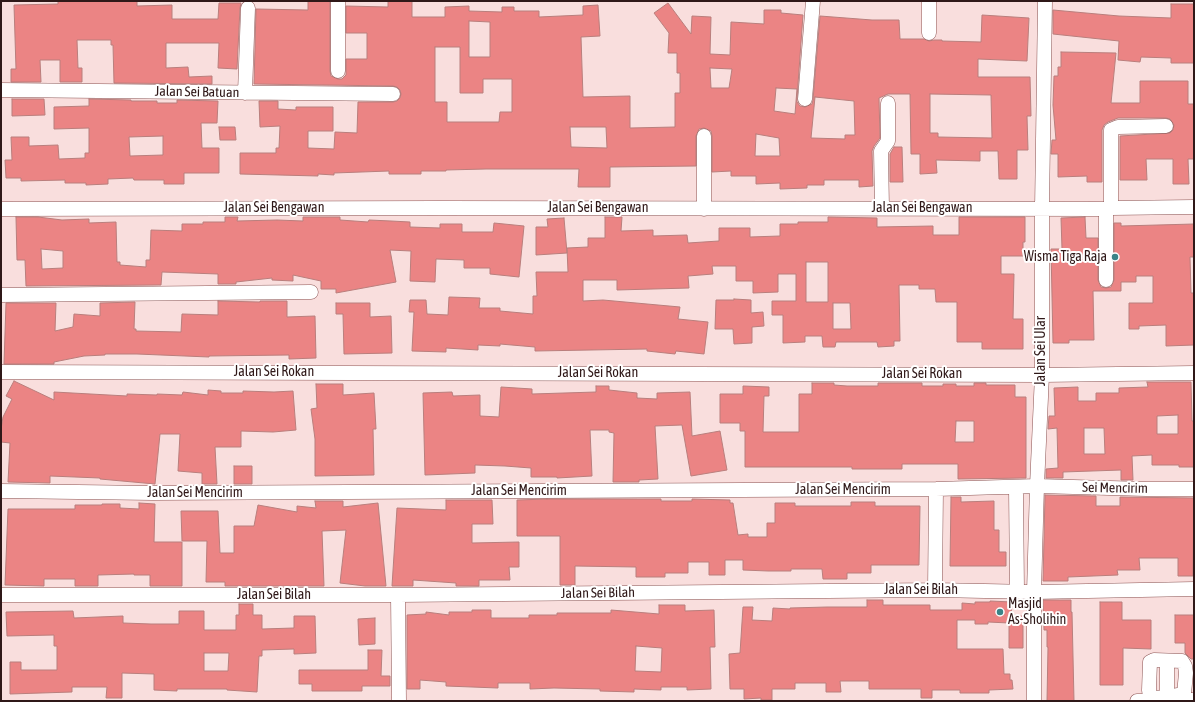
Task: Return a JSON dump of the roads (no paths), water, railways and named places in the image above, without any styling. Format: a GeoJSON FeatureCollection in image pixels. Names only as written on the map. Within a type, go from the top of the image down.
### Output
{"type":"FeatureCollection","features":[{"type":"Feature","properties":{"kind":"street"},"geometry":{"type":"LineString","coordinates":[[338,1],[338,71]]}},
{"type":"Feature","properties":{"kind":"street"},"geometry":{"type":"LineString","coordinates":[[805,99],[812,1]]}},
{"type":"Feature","properties":{"kind":"street"},"geometry":{"type":"LineString","coordinates":[[929,1],[929,33]]}},
{"type":"Feature","properties":{"kind":"street","name":"Jalan Sei Ular"},"geometry":{"type":"LineString","coordinates":[[1034,701],[1034,592],[1042,374],[1042,209],[1045,1]]}},
{"type":"Feature","properties":{"kind":"street"},"geometry":{"type":"LineString","coordinates":[[245,93],[248,8]]}},
{"type":"Feature","properties":{"kind":"street","name":"Jalan Sei Batuan"},"geometry":{"type":"LineString","coordinates":[[1,90],[393,94]]}},
{"type":"Feature","properties":{"kind":"street"},"geometry":{"type":"LineString","coordinates":[[882,208],[881,151],[888,141],[888,104]]}},
{"type":"Feature","properties":{"kind":"street"},"geometry":{"type":"LineString","coordinates":[[1106,280],[1112,130],[1118,127],[1166,126]]}},
{"type":"Feature","properties":{"kind":"street"},"geometry":{"type":"LineString","coordinates":[[704,136],[704,209]]}},
{"type":"Feature","properties":{"kind":"street","name":"Jalan Sei Bengawan"},"geometry":{"type":"LineString","coordinates":[[1,209],[1042,209],[1194,207]]}},
{"type":"Feature","properties":{"kind":"street"},"geometry":{"type":"LineString","coordinates":[[1,295],[311,292]]}},
{"type":"Feature","properties":{"kind":"street","name":"Jalan Sei Rokan"},"geometry":{"type":"LineString","coordinates":[[1,372],[1194,373]]}},
{"type":"Feature","properties":{"kind":"street","name":"Jalan Sei Mencirim"},"geometry":{"type":"LineString","coordinates":[[1,491],[153,493],[936,490],[1037,486]]}},
{"type":"Feature","properties":{"kind":"street","name":"Sei Mencirim"},"geometry":{"type":"LineString","coordinates":[[1037,486],[1194,489]]}},
{"type":"Feature","properties":{"kind":"street"},"geometry":{"type":"LineString","coordinates":[[1016,488],[1017,591]]}},
{"type":"Feature","properties":{"kind":"street"},"geometry":{"type":"LineString","coordinates":[[935,590],[936,490]]}},
{"type":"Feature","properties":{"kind":"street","name":"Jalan Sei Bilah"},"geometry":{"type":"LineString","coordinates":[[1,595],[398,595],[935,590],[1034,592],[1194,589]]}},
{"type":"Feature","properties":{"kind":"street"},"geometry":{"type":"LineString","coordinates":[[398,595],[399,701]]}},
{"type":"Feature","properties":{"kind":"street"},"geometry":{"type":"LineString","coordinates":[[1137,701],[1167,698],[1184,694],[1186,673],[1185,666],[1182,661],[1154,660],[1150,662],[1150,697],[1153,698],[1167,698],[1194,700]]}},
{"type":"Feature","properties":{"kind":"street"},"geometry":{"type":"LineString","coordinates":[[388,701],[408,701]]}},
{"type":"Feature","properties":{"kind":"place","name":"Wisma Tiga Raja"},"geometry":{"type":"Point","coordinates":[1115,257]}},
{"type":"Feature","properties":{"kind":"place","name":"Masjid As-Sholihin"},"geometry":{"type":"Point","coordinates":[1000,612]}}]}
